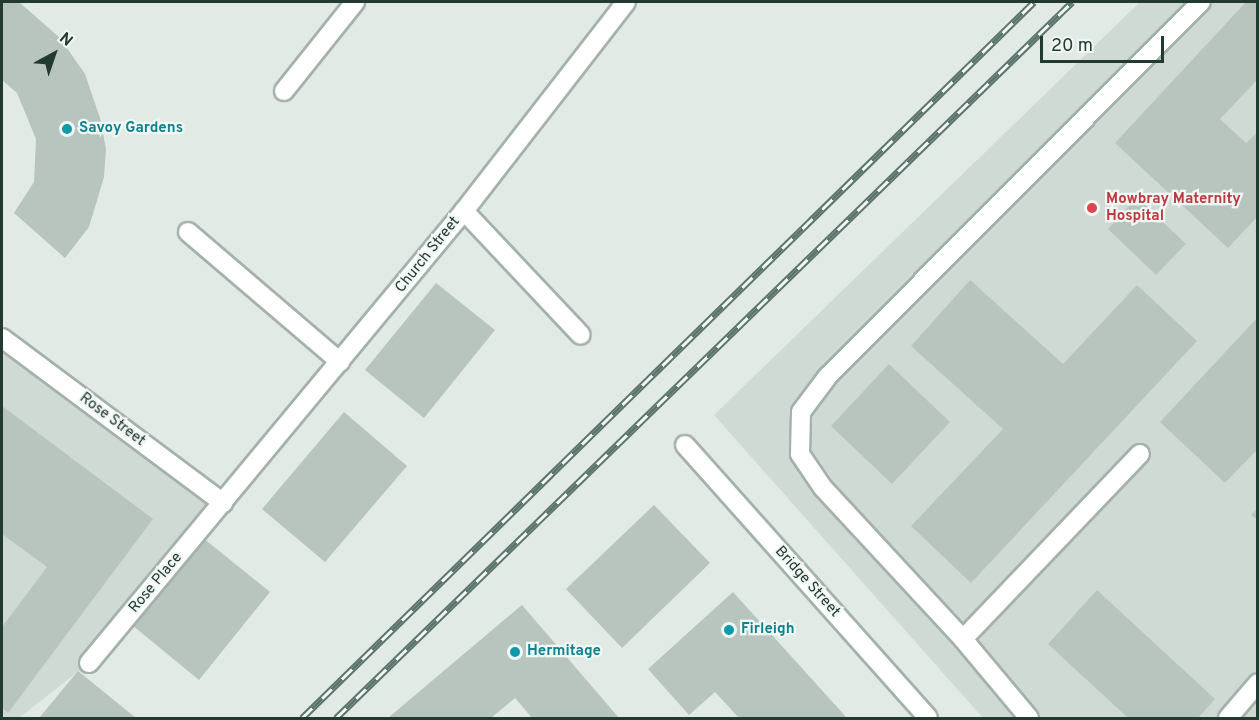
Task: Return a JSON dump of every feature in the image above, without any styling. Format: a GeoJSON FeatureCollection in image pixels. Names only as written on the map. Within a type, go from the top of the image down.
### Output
{"type":"FeatureCollection","features":[{"type":"Feature","properties":{"kind":"street"},"geometry":{"type":"LineString","coordinates":[[284,91],[355,2]]}},
{"type":"Feature","properties":{"kind":"street","name":"Church Street"},"geometry":{"type":"LineString","coordinates":[[223,503],[464,211],[626,2]]}},
{"type":"Feature","properties":{"kind":"street"},"geometry":{"type":"LineString","coordinates":[[1029,718],[963,639],[823,488],[800,454],[801,412],[828,376],[1201,2]]}},
{"type":"Feature","properties":{"kind":"street"},"geometry":{"type":"LineString","coordinates":[[464,211],[581,335]]}},
{"type":"Feature","properties":{"kind":"street"},"geometry":{"type":"LineString","coordinates":[[188,232],[340,362]]}},
{"type":"Feature","properties":{"kind":"street","name":"Rose Street"},"geometry":{"type":"LineString","coordinates":[[2,338],[223,503]]}},
{"type":"Feature","properties":{"kind":"street","name":"Bridge Street"},"geometry":{"type":"LineString","coordinates":[[685,445],[928,718]]}},
{"type":"Feature","properties":{"kind":"street"},"geometry":{"type":"LineString","coordinates":[[963,639],[1140,454]]}},
{"type":"Feature","properties":{"kind":"street","name":"Rose Place"},"geometry":{"type":"LineString","coordinates":[[89,663],[223,503]]}},
{"type":"Feature","properties":{"kind":"street"},"geometry":{"type":"LineString","coordinates":[[1228,718],[1257,683]]}},
{"type":"Feature","properties":{"kind":"shaded area","name":"Mowbray Maternity Hospital"},"geometry":{"type":"Polygon","coordinates":[[[1140,2],[1257,2],[1257,718],[983,718],[714,415],[1140,2]]]}},
{"type":"Feature","properties":{"kind":"shaded area"},"geometry":{"type":"Polygon","coordinates":[[[2,338],[223,503],[89,663],[19,718],[2,718],[2,338]]]}},
{"type":"Feature","properties":{"kind":"building","name":"Savoy Gardens"},"geometry":{"type":"Polygon","coordinates":[[[2,2],[19,2],[60,38],[85,74],[100,118],[106,149],[104,177],[89,227],[65,258],[14,213],[34,182],[36,139],[17,93],[2,80],[2,2]]]}},
{"type":"Feature","properties":{"kind":"building"},"geometry":{"type":"Polygon","coordinates":[[[1246,2],[1258,2],[1258,79],[1220,119],[1246,143],[1258,132],[1258,216],[1228,248],[1115,143],[1246,2]]]}},
{"type":"Feature","properties":{"kind":"building"},"geometry":{"type":"Polygon","coordinates":[[[1137,197],[1186,244],[1156,275],[1108,229],[1137,197]]]}},
{"type":"Feature","properties":{"kind":"building"},"geometry":{"type":"Polygon","coordinates":[[[970,280],[1063,364],[1137,285],[1197,341],[971,583],[911,526],[1003,429],[911,346],[970,280]]]}},
{"type":"Feature","properties":{"kind":"building"},"geometry":{"type":"Polygon","coordinates":[[[436,283],[495,330],[424,418],[365,370],[436,283]]]}},
{"type":"Feature","properties":{"kind":"building"},"geometry":{"type":"Polygon","coordinates":[[[1258,317],[1258,449],[1225,483],[1160,422],[1258,317]]]}},
{"type":"Feature","properties":{"kind":"building"},"geometry":{"type":"Polygon","coordinates":[[[889,364],[950,422],[892,484],[831,426],[889,364]]]}},
{"type":"Feature","properties":{"kind":"building"},"geometry":{"type":"Polygon","coordinates":[[[2,406],[153,519],[8,713],[2,708],[2,627],[47,567],[2,534],[2,406]]]}},
{"type":"Feature","properties":{"kind":"building"},"geometry":{"type":"Polygon","coordinates":[[[344,412],[407,466],[325,562],[262,509],[344,412]]]}},
{"type":"Feature","properties":{"kind":"building"},"geometry":{"type":"Polygon","coordinates":[[[654,505],[710,563],[622,648],[566,589],[654,505]]]}},
{"type":"Feature","properties":{"kind":"building"},"geometry":{"type":"Polygon","coordinates":[[[1258,508],[1258,520],[1251,515],[1258,508]]]}},
{"type":"Feature","properties":{"kind":"building"},"geometry":{"type":"Polygon","coordinates":[[[203,538],[270,592],[199,680],[132,625],[203,538]]]}},
{"type":"Feature","properties":{"kind":"building"},"geometry":{"type":"Polygon","coordinates":[[[1097,590],[1215,699],[1198,718],[1128,718],[1048,644],[1097,590]]]}},
{"type":"Feature","properties":{"kind":"building","name":"Firleigh"},"geometry":{"type":"Polygon","coordinates":[[[733,592],[847,718],[739,718],[715,692],[689,715],[648,669],[733,592]]]}},
{"type":"Feature","properties":{"kind":"building","name":"Hermitage"},"geometry":{"type":"Polygon","coordinates":[[[522,605],[619,718],[532,718],[515,698],[491,718],[388,718],[522,605]]]}},
{"type":"Feature","properties":{"kind":"building"},"geometry":{"type":"Polygon","coordinates":[[[78,671],[136,718],[39,718],[78,671]]]}},
{"type":"Feature","properties":{"kind":"railway"},"geometry":{"type":"LineString","coordinates":[[302,718],[1034,2]]}},
{"type":"Feature","properties":{"kind":"railway"},"geometry":{"type":"LineString","coordinates":[[336,718],[1072,2]]}},
{"type":"Feature","properties":{"kind":"place","name":"Savoy Gardens"},"geometry":{"type":"Point","coordinates":[67,129]}},
{"type":"Feature","properties":{"kind":"place","name":"Mowbray Maternity Hospital"},"geometry":{"type":"Point","coordinates":[1092,208]}},
{"type":"Feature","properties":{"kind":"place","name":"Firleigh"},"geometry":{"type":"Point","coordinates":[729,630]}},
{"type":"Feature","properties":{"kind":"place","name":"Hermitage"},"geometry":{"type":"Point","coordinates":[515,652]}}]}
